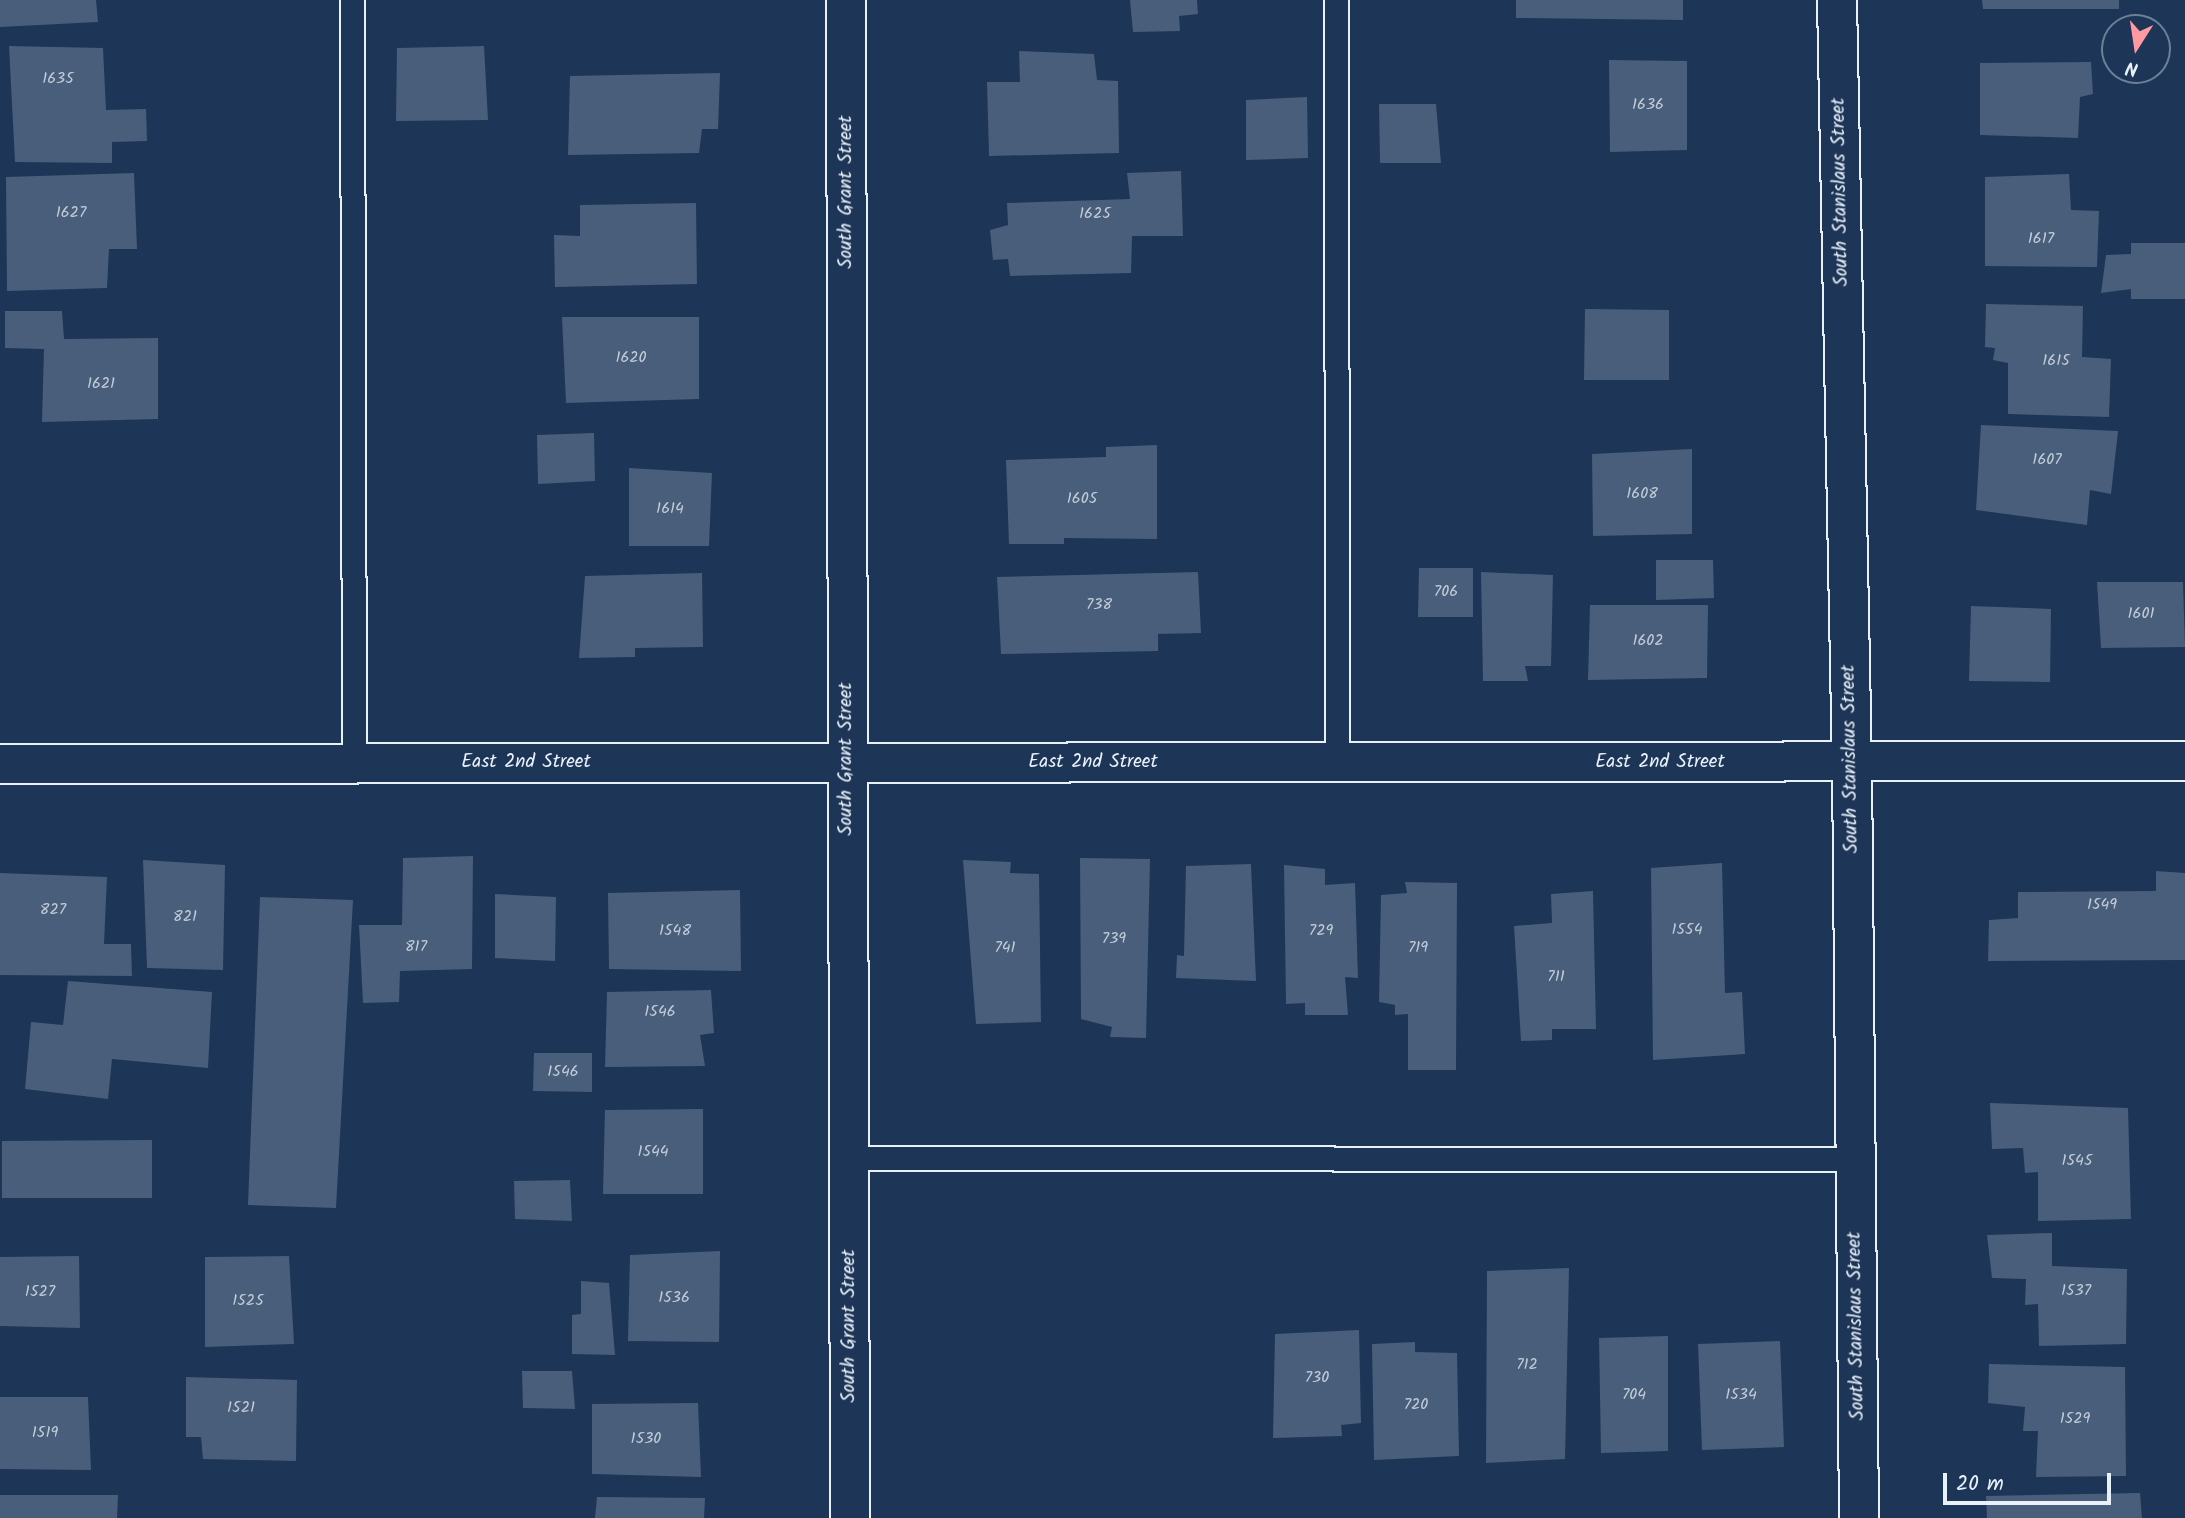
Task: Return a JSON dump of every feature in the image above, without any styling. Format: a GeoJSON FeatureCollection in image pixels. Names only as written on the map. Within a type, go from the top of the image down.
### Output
{"type":"FeatureCollection","features":[{"type":"Feature","properties":{"kind":"street","name":"South Grant Street"},"geometry":{"type":"LineString","coordinates":[[846,0],[850,1518]]}},
{"type":"Feature","properties":{"kind":"street","name":"South Stanislaus Street"},"geometry":{"type":"LineString","coordinates":[[1837,0],[1852,764],[1859,1518]]}},
{"type":"Feature","properties":{"kind":"street","name":"East 2nd Street"},"geometry":{"type":"LineString","coordinates":[[0,764],[1852,764],[2185,761]]}},
{"type":"Feature","properties":{"kind":"lane"},"geometry":{"type":"LineString","coordinates":[[352,0],[354,763]]}},
{"type":"Feature","properties":{"kind":"lane"},"geometry":{"type":"LineString","coordinates":[[1336,0],[1337,762]]}},
{"type":"Feature","properties":{"kind":"lane"},"geometry":{"type":"LineString","coordinates":[[849,1158],[1855,1158]]}},
{"type":"Feature","properties":{"kind":"building"},"geometry":{"type":"Polygon","coordinates":[[[0,0],[96,0],[98,22],[0,27],[0,0]]]}},
{"type":"Feature","properties":{"kind":"building"},"geometry":{"type":"Polygon","coordinates":[[[1130,0],[1197,0],[1198,14],[1179,16],[1180,31],[1133,32],[1130,0]]]}},
{"type":"Feature","properties":{"kind":"building"},"geometry":{"type":"Polygon","coordinates":[[[1516,0],[1683,0],[1683,20],[1516,18],[1516,0]]]}},
{"type":"Feature","properties":{"kind":"building"},"geometry":{"type":"Polygon","coordinates":[[[1982,0],[2119,0],[2119,9],[1983,9],[1982,0]]]}},
{"type":"Feature","properties":{"kind":"building"},"geometry":{"type":"Polygon","coordinates":[[[9,46],[103,48],[106,110],[146,109],[147,141],[112,142],[112,163],[15,162],[9,46]]]}},
{"type":"Feature","properties":{"kind":"building"},"geometry":{"type":"Polygon","coordinates":[[[484,46],[488,120],[396,121],[397,48],[484,46]]]}},
{"type":"Feature","properties":{"kind":"building"},"geometry":{"type":"Polygon","coordinates":[[[1019,51],[1094,54],[1097,80],[1118,81],[1119,153],[989,156],[987,82],[1020,82],[1019,51]]]}},
{"type":"Feature","properties":{"kind":"building"},"geometry":{"type":"Polygon","coordinates":[[[1609,60],[1687,61],[1687,150],[1610,152],[1609,60]]]}},
{"type":"Feature","properties":{"kind":"building"},"geometry":{"type":"Polygon","coordinates":[[[2091,62],[2093,94],[2080,97],[2078,138],[1980,135],[1980,63],[2091,62]]]}},
{"type":"Feature","properties":{"kind":"building"},"geometry":{"type":"Polygon","coordinates":[[[720,73],[718,129],[702,129],[699,153],[568,155],[570,76],[720,73]]]}},
{"type":"Feature","properties":{"kind":"building"},"geometry":{"type":"Polygon","coordinates":[[[1307,97],[1308,158],[1246,160],[1246,100],[1307,97]]]}},
{"type":"Feature","properties":{"kind":"building"},"geometry":{"type":"Polygon","coordinates":[[[1379,104],[1436,104],[1441,163],[1380,163],[1379,104]]]}},
{"type":"Feature","properties":{"kind":"building"},"geometry":{"type":"Polygon","coordinates":[[[1181,171],[1183,236],[1132,236],[1131,273],[1010,276],[1008,259],[993,260],[990,230],[1008,225],[1007,203],[1130,199],[1127,173],[1181,171]]]}},
{"type":"Feature","properties":{"kind":"building"},"geometry":{"type":"Polygon","coordinates":[[[134,173],[137,249],[109,249],[107,288],[7,291],[6,177],[134,173]]]}},
{"type":"Feature","properties":{"kind":"building"},"geometry":{"type":"Polygon","coordinates":[[[2069,174],[2071,210],[2099,211],[2097,267],[1985,266],[1985,177],[2069,174]]]}},
{"type":"Feature","properties":{"kind":"building"},"geometry":{"type":"Polygon","coordinates":[[[696,203],[697,284],[555,287],[554,235],[580,236],[580,205],[696,203]]]}},
{"type":"Feature","properties":{"kind":"building"},"geometry":{"type":"Polygon","coordinates":[[[2131,243],[2185,243],[2185,299],[2131,299],[2131,289],[2101,293],[2106,255],[2131,254],[2131,243]]]}},
{"type":"Feature","properties":{"kind":"building"},"geometry":{"type":"Polygon","coordinates":[[[1986,304],[2083,306],[2082,357],[2111,359],[2109,417],[2008,414],[2008,363],[1993,360],[1995,348],[1985,347],[1986,304]]]}},
{"type":"Feature","properties":{"kind":"building"},"geometry":{"type":"Polygon","coordinates":[[[1585,309],[1669,310],[1669,380],[1584,380],[1585,309]]]}},
{"type":"Feature","properties":{"kind":"building"},"geometry":{"type":"Polygon","coordinates":[[[5,311],[62,311],[64,339],[158,338],[158,419],[42,422],[44,349],[5,348],[5,311]]]}},
{"type":"Feature","properties":{"kind":"building"},"geometry":{"type":"Polygon","coordinates":[[[562,317],[699,317],[699,399],[566,403],[562,317]]]}},
{"type":"Feature","properties":{"kind":"building"},"geometry":{"type":"Polygon","coordinates":[[[1981,425],[2118,431],[2111,494],[2090,490],[2087,525],[1976,510],[1981,425]]]}},
{"type":"Feature","properties":{"kind":"building"},"geometry":{"type":"Polygon","coordinates":[[[594,433],[595,481],[538,484],[537,435],[594,433]]]}},
{"type":"Feature","properties":{"kind":"building"},"geometry":{"type":"Polygon","coordinates":[[[1157,445],[1157,539],[1064,538],[1064,544],[1009,544],[1006,460],[1106,457],[1106,447],[1157,445]]]}},
{"type":"Feature","properties":{"kind":"building"},"geometry":{"type":"Polygon","coordinates":[[[1692,449],[1692,534],[1593,536],[1592,454],[1692,449]]]}},
{"type":"Feature","properties":{"kind":"building"},"geometry":{"type":"Polygon","coordinates":[[[629,468],[712,473],[709,546],[629,546],[629,468]]]}},
{"type":"Feature","properties":{"kind":"building"},"geometry":{"type":"Polygon","coordinates":[[[1656,560],[1713,560],[1714,598],[1656,600],[1656,560]]]}},
{"type":"Feature","properties":{"kind":"building"},"geometry":{"type":"Polygon","coordinates":[[[1419,568],[1473,568],[1473,617],[1418,617],[1419,568]]]}},
{"type":"Feature","properties":{"kind":"building"},"geometry":{"type":"Polygon","coordinates":[[[1198,572],[1201,633],[1158,634],[1158,651],[1001,654],[997,577],[1198,572]]]}},
{"type":"Feature","properties":{"kind":"building"},"geometry":{"type":"Polygon","coordinates":[[[1481,572],[1553,575],[1551,666],[1525,666],[1528,681],[1483,681],[1481,572]]]}},
{"type":"Feature","properties":{"kind":"building"},"geometry":{"type":"Polygon","coordinates":[[[702,573],[703,647],[635,648],[635,657],[579,658],[585,576],[702,573]]]}},
{"type":"Feature","properties":{"kind":"building"},"geometry":{"type":"Polygon","coordinates":[[[2097,582],[2183,582],[2185,647],[2101,648],[2097,582]]]}},
{"type":"Feature","properties":{"kind":"building"},"geometry":{"type":"Polygon","coordinates":[[[1590,605],[1708,605],[1707,678],[1588,680],[1590,605]]]}},
{"type":"Feature","properties":{"kind":"building"},"geometry":{"type":"Polygon","coordinates":[[[1971,606],[2051,609],[2050,682],[1969,681],[1971,606]]]}},
{"type":"Feature","properties":{"kind":"building"},"geometry":{"type":"Polygon","coordinates":[[[473,856],[472,969],[400,971],[399,1002],[363,1003],[359,925],[402,925],[403,858],[473,856]]]}},
{"type":"Feature","properties":{"kind":"building"},"geometry":{"type":"Polygon","coordinates":[[[1080,858],[1150,859],[1146,1038],[1110,1037],[1112,1027],[1081,1019],[1080,858]]]}},
{"type":"Feature","properties":{"kind":"building"},"geometry":{"type":"Polygon","coordinates":[[[143,860],[225,865],[223,970],[147,968],[143,860]]]}},
{"type":"Feature","properties":{"kind":"building"},"geometry":{"type":"Polygon","coordinates":[[[963,860],[1011,862],[1010,873],[1039,874],[1041,1022],[976,1024],[963,860]]]}},
{"type":"Feature","properties":{"kind":"building"},"geometry":{"type":"Polygon","coordinates":[[[1722,863],[1725,993],[1742,992],[1745,1054],[1653,1060],[1651,868],[1722,863]]]}},
{"type":"Feature","properties":{"kind":"building"},"geometry":{"type":"Polygon","coordinates":[[[1251,864],[1256,981],[1176,978],[1177,955],[1184,956],[1186,866],[1251,864]]]}},
{"type":"Feature","properties":{"kind":"building"},"geometry":{"type":"Polygon","coordinates":[[[1284,865],[1325,869],[1325,885],[1355,883],[1358,978],[1345,977],[1348,1015],[1305,1015],[1305,1003],[1286,1004],[1284,865]]]}},
{"type":"Feature","properties":{"kind":"building"},"geometry":{"type":"Polygon","coordinates":[[[2156,871],[2185,873],[2185,960],[1988,961],[1989,920],[2018,918],[2018,892],[2156,891],[2156,871]]]}},
{"type":"Feature","properties":{"kind":"building"},"geometry":{"type":"Polygon","coordinates":[[[0,873],[107,877],[104,944],[131,944],[132,976],[0,975],[0,873]]]}},
{"type":"Feature","properties":{"kind":"building"},"geometry":{"type":"Polygon","coordinates":[[[1405,882],[1457,883],[1456,1070],[1408,1070],[1408,1014],[1395,1015],[1395,1005],[1379,1002],[1381,895],[1407,893],[1405,882]]]}},
{"type":"Feature","properties":{"kind":"building"},"geometry":{"type":"Polygon","coordinates":[[[740,890],[741,971],[609,969],[608,893],[740,890]]]}},
{"type":"Feature","properties":{"kind":"building"},"geometry":{"type":"Polygon","coordinates":[[[1593,891],[1596,1029],[1552,1029],[1552,1040],[1521,1041],[1514,926],[1552,923],[1551,894],[1593,891]]]}},
{"type":"Feature","properties":{"kind":"building"},"geometry":{"type":"Polygon","coordinates":[[[495,894],[556,897],[555,961],[495,958],[495,894]]]}},
{"type":"Feature","properties":{"kind":"building"},"geometry":{"type":"Polygon","coordinates":[[[260,897],[353,900],[336,1208],[248,1205],[260,897]]]}},
{"type":"Feature","properties":{"kind":"building"},"geometry":{"type":"Polygon","coordinates":[[[68,981],[212,992],[208,1068],[112,1059],[108,1099],[25,1089],[31,1022],[63,1025],[68,981]]]}},
{"type":"Feature","properties":{"kind":"building"},"geometry":{"type":"Polygon","coordinates":[[[711,990],[714,1033],[700,1035],[705,1066],[605,1067],[607,992],[711,990]]]}},
{"type":"Feature","properties":{"kind":"building"},"geometry":{"type":"Polygon","coordinates":[[[534,1053],[592,1053],[592,1092],[533,1091],[534,1053]]]}},
{"type":"Feature","properties":{"kind":"building"},"geometry":{"type":"Polygon","coordinates":[[[1990,1103],[2128,1108],[2131,1219],[2038,1221],[2038,1172],[2025,1173],[2023,1148],[1992,1149],[1990,1103]]]}},
{"type":"Feature","properties":{"kind":"building"},"geometry":{"type":"Polygon","coordinates":[[[703,1109],[703,1194],[603,1194],[605,1110],[703,1109]]]}},
{"type":"Feature","properties":{"kind":"building"},"geometry":{"type":"Polygon","coordinates":[[[152,1140],[152,1198],[2,1198],[2,1141],[152,1140]]]}},
{"type":"Feature","properties":{"kind":"building"},"geometry":{"type":"Polygon","coordinates":[[[570,1180],[572,1221],[515,1219],[514,1181],[570,1180]]]}},
{"type":"Feature","properties":{"kind":"building"},"geometry":{"type":"Polygon","coordinates":[[[2052,1233],[2052,1266],[2127,1269],[2126,1344],[2039,1346],[2038,1304],[2025,1305],[2026,1279],[1992,1278],[1987,1235],[2052,1233]]]}},
{"type":"Feature","properties":{"kind":"building"},"geometry":{"type":"Polygon","coordinates":[[[720,1251],[719,1342],[628,1341],[630,1255],[720,1251]]]}},
{"type":"Feature","properties":{"kind":"building"},"geometry":{"type":"Polygon","coordinates":[[[79,1256],[80,1328],[0,1326],[0,1257],[79,1256]]]}},
{"type":"Feature","properties":{"kind":"building"},"geometry":{"type":"Polygon","coordinates":[[[289,1256],[294,1344],[205,1347],[205,1257],[289,1256]]]}},
{"type":"Feature","properties":{"kind":"building"},"geometry":{"type":"Polygon","coordinates":[[[1569,1268],[1565,1459],[1486,1463],[1487,1271],[1569,1268]]]}},
{"type":"Feature","properties":{"kind":"building"},"geometry":{"type":"Polygon","coordinates":[[[581,1281],[609,1283],[615,1355],[572,1354],[572,1315],[581,1314],[581,1281]]]}},
{"type":"Feature","properties":{"kind":"building"},"geometry":{"type":"Polygon","coordinates":[[[1359,1330],[1361,1423],[1341,1425],[1342,1436],[1273,1438],[1275,1334],[1359,1330]]]}},
{"type":"Feature","properties":{"kind":"building"},"geometry":{"type":"Polygon","coordinates":[[[1668,1336],[1668,1451],[1601,1453],[1599,1338],[1668,1336]]]}},
{"type":"Feature","properties":{"kind":"building"},"geometry":{"type":"Polygon","coordinates":[[[1780,1341],[1784,1447],[1702,1450],[1698,1344],[1780,1341]]]}},
{"type":"Feature","properties":{"kind":"building"},"geometry":{"type":"Polygon","coordinates":[[[1415,1342],[1415,1352],[1457,1353],[1459,1456],[1374,1460],[1372,1344],[1415,1342]]]}},
{"type":"Feature","properties":{"kind":"building"},"geometry":{"type":"Polygon","coordinates":[[[1989,1364],[2125,1367],[2126,1476],[2036,1477],[2038,1431],[2023,1431],[2025,1407],[1988,1403],[1989,1364]]]}},
{"type":"Feature","properties":{"kind":"building"},"geometry":{"type":"Polygon","coordinates":[[[522,1371],[572,1371],[575,1409],[523,1408],[522,1371]]]}},
{"type":"Feature","properties":{"kind":"building"},"geometry":{"type":"Polygon","coordinates":[[[186,1377],[297,1380],[296,1461],[203,1459],[201,1437],[186,1437],[186,1377]]]}},
{"type":"Feature","properties":{"kind":"building"},"geometry":{"type":"Polygon","coordinates":[[[0,1397],[88,1397],[91,1470],[0,1469],[0,1397]]]}},
{"type":"Feature","properties":{"kind":"building"},"geometry":{"type":"Polygon","coordinates":[[[698,1403],[701,1477],[592,1474],[592,1404],[698,1403]]]}},
{"type":"Feature","properties":{"kind":"building"},"geometry":{"type":"Polygon","coordinates":[[[2140,1493],[2142,1518],[1987,1518],[1986,1496],[2140,1493]]]}},
{"type":"Feature","properties":{"kind":"building"},"geometry":{"type":"Polygon","coordinates":[[[0,1495],[118,1495],[117,1518],[0,1518],[0,1495]]]}},
{"type":"Feature","properties":{"kind":"building"},"geometry":{"type":"Polygon","coordinates":[[[597,1497],[705,1498],[704,1518],[595,1518],[597,1497]]]}}]}
